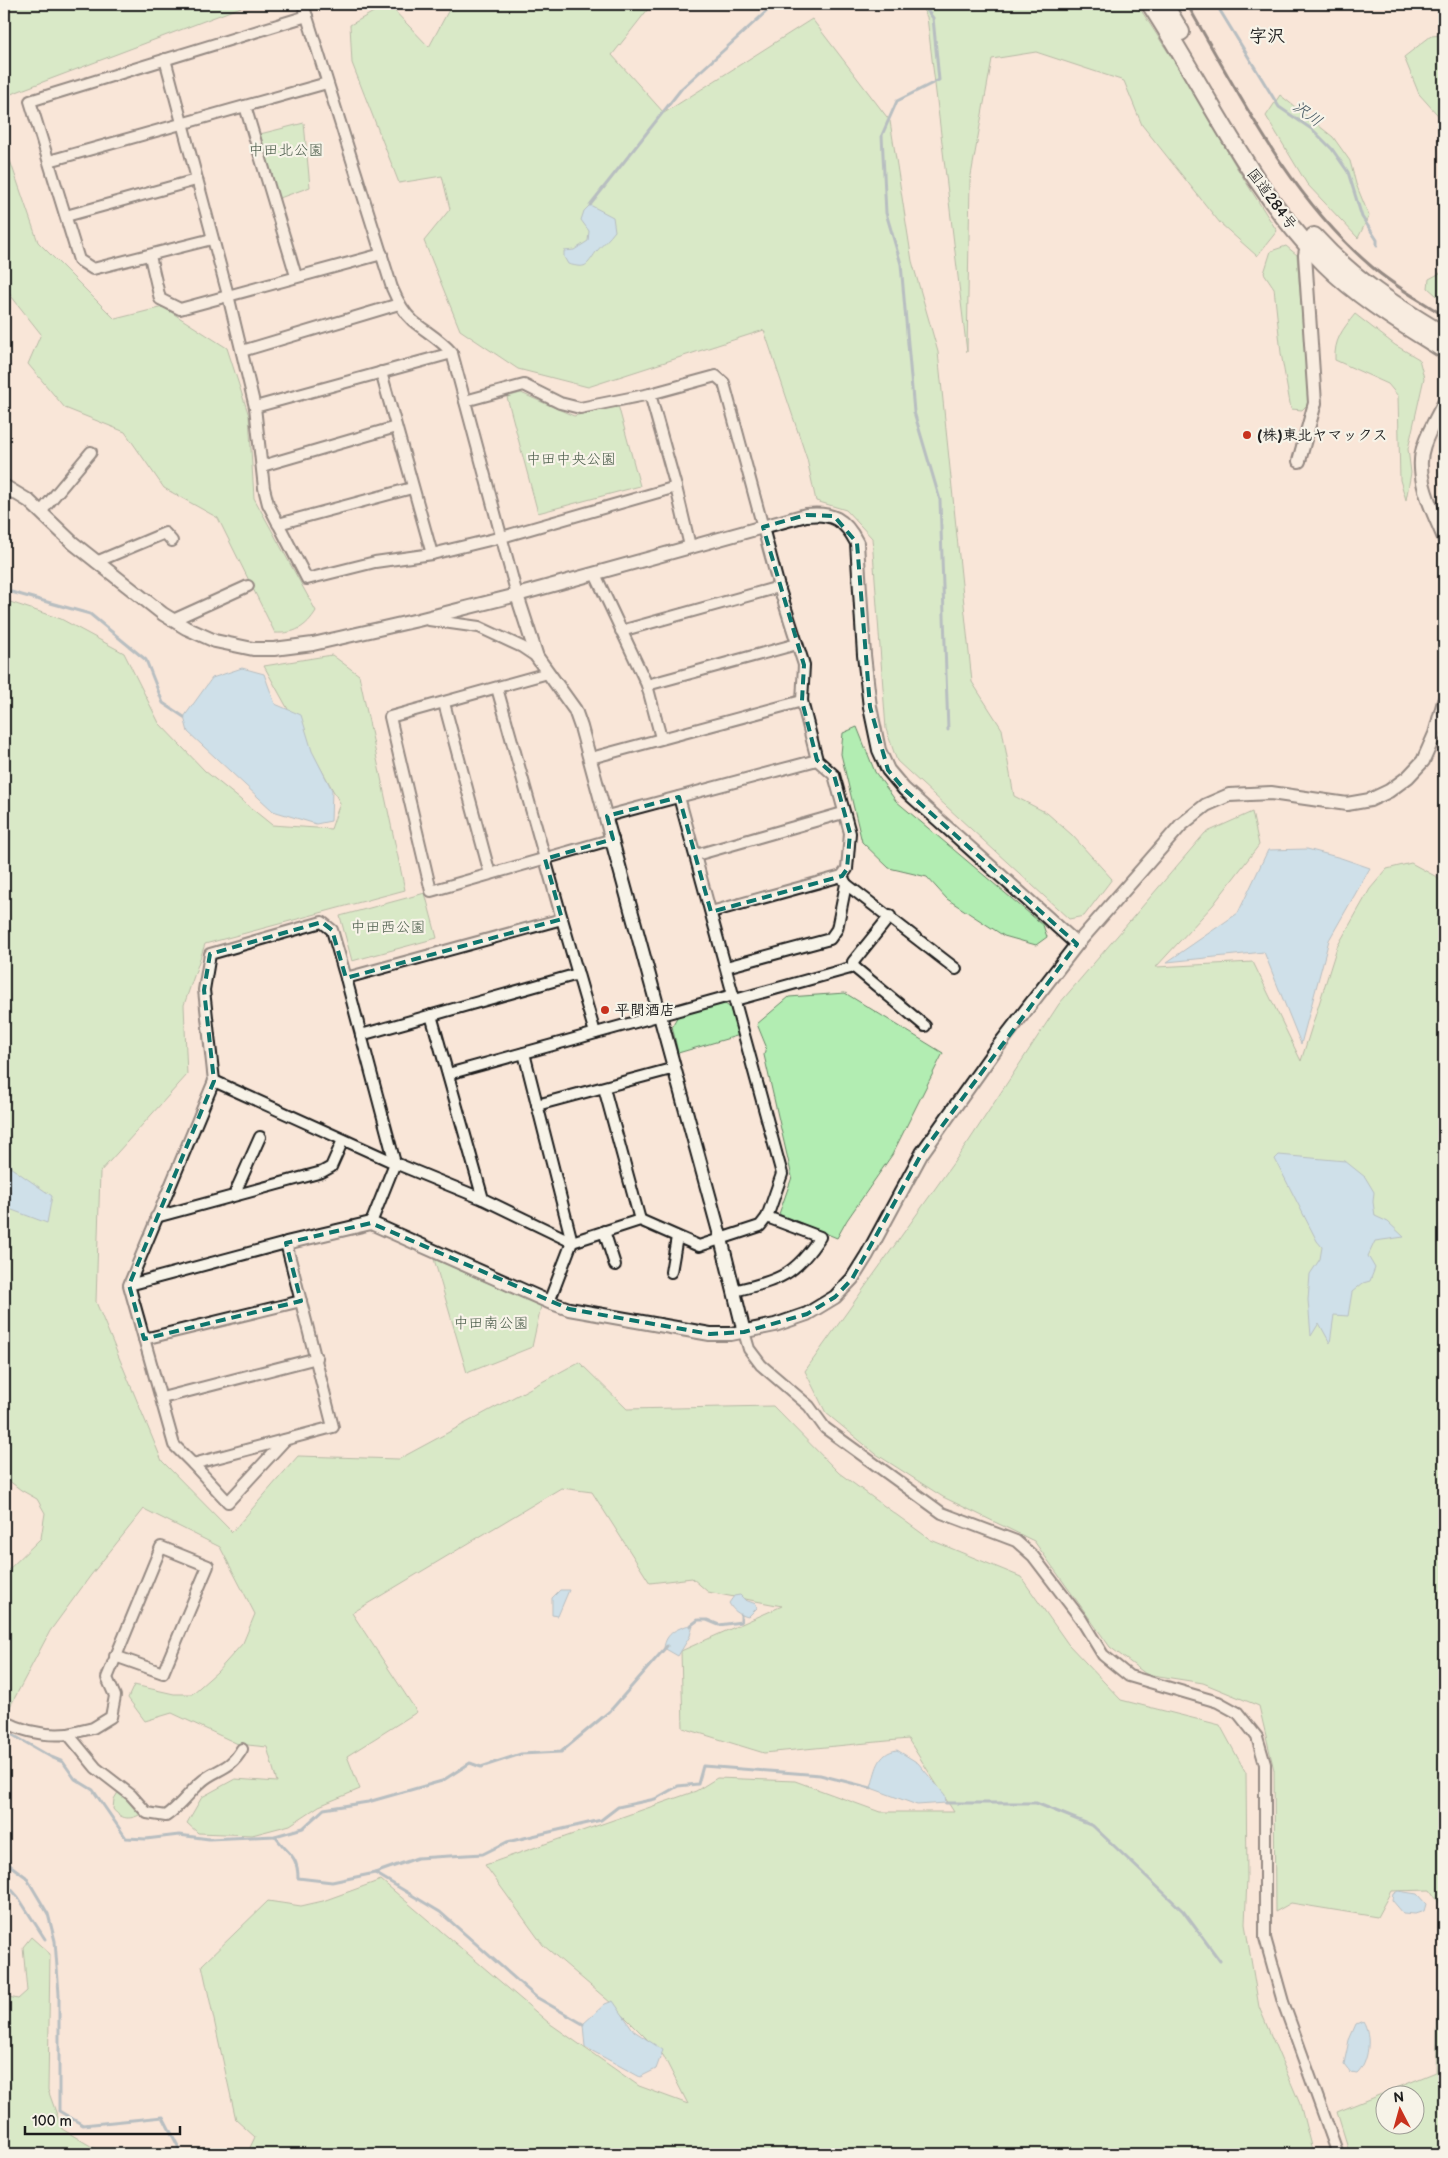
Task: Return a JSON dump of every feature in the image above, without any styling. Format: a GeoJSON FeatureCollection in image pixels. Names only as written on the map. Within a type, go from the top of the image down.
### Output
{"type":"FeatureCollection","features":[{"type":"Feature","properties":{"kind":"highway","name":"国道284号"},"geometry":{"type":"LineString","coordinates":[[1150,4],[1260,186],[1311,240],[1374,291],[1444,335]]}},
{"type":"Feature","properties":{"kind":"highway","name":"国道284号"},"geometry":{"type":"LineString","coordinates":[[1164,4],[1270,184],[1311,240],[1326,265],[1373,305],[1444,350]]}},
{"type":"Feature","properties":{"kind":"street"},"geometry":{"type":"LineString","coordinates":[[303,4],[392,288],[399,304],[412,320],[442,341],[452,353],[517,595],[538,657],[575,710],[607,816],[749,1349],[761,1365],[809,1406],[825,1428],[942,1513],[1016,1541],[1033,1556],[1081,1619],[1103,1655],[1116,1667],[1128,1676],[1218,1702],[1238,1713],[1257,1737],[1265,1764],[1265,1938],[1283,2002],[1338,2154]]}},
{"type":"Feature","properties":{"kind":"street"},"geometry":{"type":"LineString","coordinates":[[212,239],[93,269],[79,260],[30,101],[307,16]]}},
{"type":"Feature","properties":{"kind":"street"},"geometry":{"type":"LineString","coordinates":[[165,60],[228,295],[255,407],[264,488],[268,504],[307,579],[375,562],[432,554],[502,537],[676,487]]}},
{"type":"Feature","properties":{"kind":"street"},"geometry":{"type":"LineString","coordinates":[[49,161],[327,83]]}},
{"type":"Feature","properties":{"kind":"street"},"geometry":{"type":"LineString","coordinates":[[245,106],[296,276]]}},
{"type":"Feature","properties":{"kind":"street"},"geometry":{"type":"LineString","coordinates":[[66,216],[196,180]]}},
{"type":"Feature","properties":{"kind":"street"},"geometry":{"type":"LineString","coordinates":[[1299,461],[1315,403],[1305,255],[1311,240]]}},
{"type":"Feature","properties":{"kind":"street"},"geometry":{"type":"LineString","coordinates":[[150,256],[160,299],[180,309],[382,254]]}},
{"type":"Feature","properties":{"kind":"street"},"geometry":{"type":"LineString","coordinates":[[242,351],[399,304]]}},
{"type":"Feature","properties":{"kind":"street"},"geometry":{"type":"LineString","coordinates":[[255,407],[452,353]]}},
{"type":"Feature","properties":{"kind":"street"},"geometry":{"type":"LineString","coordinates":[[381,372],[432,554]]}},
{"type":"Feature","properties":{"kind":"street"},"geometry":{"type":"LineString","coordinates":[[466,401],[524,385],[560,403],[580,408],[650,394],[716,376],[724,383],[779,587],[804,665],[802,701],[817,760],[834,774],[843,813],[850,833],[847,869],[837,929],[830,939],[726,967]]}},
{"type":"Feature","properties":{"kind":"street"},"geometry":{"type":"LineString","coordinates":[[650,394],[690,546]]}},
{"type":"Feature","properties":{"kind":"street"},"geometry":{"type":"LineString","coordinates":[[1444,403],[1423,447],[1421,462],[1423,481],[1428,499],[1444,538]]}},
{"type":"Feature","properties":{"kind":"street"},"geometry":{"type":"LineString","coordinates":[[262,466],[396,427]]}},
{"type":"Feature","properties":{"kind":"street"},"geometry":{"type":"LineString","coordinates":[[41,512],[92,452]]}},
{"type":"Feature","properties":{"kind":"street"},"geometry":{"type":"LineString","coordinates":[[4,486],[29,501],[96,562],[173,620],[215,641],[253,649],[274,649],[313,644],[418,620],[517,595],[806,515],[821,513],[834,516],[853,535],[857,543],[864,655],[870,707],[879,750],[888,770],[904,790],[1077,944]]}},
{"type":"Feature","properties":{"kind":"street"},"geometry":{"type":"LineString","coordinates":[[278,524],[412,488]]}},
{"type":"Feature","properties":{"kind":"street"},"geometry":{"type":"LineString","coordinates":[[96,562],[165,533],[172,541]]}},
{"type":"Feature","properties":{"kind":"street"},"geometry":{"type":"LineString","coordinates":[[594,574],[647,684],[661,738]]}},
{"type":"Feature","properties":{"kind":"street"},"geometry":{"type":"LineString","coordinates":[[173,620],[248,586]]}},
{"type":"Feature","properties":{"kind":"street"},"geometry":{"type":"LineString","coordinates":[[621,631],[779,587]]}},
{"type":"Feature","properties":{"kind":"street"},"geometry":{"type":"LineString","coordinates":[[418,620],[440,620],[479,627],[522,646],[538,657]]}},
{"type":"Feature","properties":{"kind":"street"},"geometry":{"type":"LineString","coordinates":[[647,684],[797,644]]}},
{"type":"Feature","properties":{"kind":"street"},"geometry":{"type":"LineString","coordinates":[[548,673],[390,717],[431,891],[613,839]]}},
{"type":"Feature","properties":{"kind":"street"},"geometry":{"type":"LineString","coordinates":[[497,688],[595,1032]]}},
{"type":"Feature","properties":{"kind":"street"},"geometry":{"type":"LineString","coordinates":[[590,758],[802,701]]}},
{"type":"Feature","properties":{"kind":"street"},"geometry":{"type":"LineString","coordinates":[[129,1285],[286,1243],[371,1223],[549,1302],[595,1314],[710,1334],[744,1332],[807,1314],[835,1297],[852,1279],[922,1153],[993,1052],[1077,944],[1181,824],[1206,805],[1229,795],[1271,793],[1347,804],[1370,800],[1389,791],[1408,777],[1423,761],[1435,734],[1444,701]]}},
{"type":"Feature","properties":{"kind":"street"},"geometry":{"type":"LineString","coordinates":[[444,703],[490,874]]}},
{"type":"Feature","properties":{"kind":"street"},"geometry":{"type":"LineString","coordinates":[[607,816],[817,760]]}},
{"type":"Feature","properties":{"kind":"street"},"geometry":{"type":"LineString","coordinates":[[214,1081],[394,1163],[483,1199],[572,1242],[640,1220],[698,1246],[760,1226],[767,1218],[782,1174],[679,797]]}},
{"type":"Feature","properties":{"kind":"street"},"geometry":{"type":"LineString","coordinates":[[696,855],[843,813]]}},
{"type":"Feature","properties":{"kind":"street"},"geometry":{"type":"LineString","coordinates":[[711,912],[844,880]]}},
{"type":"Feature","properties":{"kind":"street"},"geometry":{"type":"LineString","coordinates":[[844,880],[956,969]]}},
{"type":"Feature","properties":{"kind":"street"},"geometry":{"type":"LineString","coordinates":[[890,916],[853,962],[854,968],[925,1026]]}},
{"type":"Feature","properties":{"kind":"street"},"geometry":{"type":"LineString","coordinates":[[346,978],[562,919]]}},
{"type":"Feature","properties":{"kind":"street"},"geometry":{"type":"LineString","coordinates":[[285,1440],[228,1502],[174,1445],[129,1285],[214,1081],[204,990],[210,954],[322,922],[332,930],[394,1163],[371,1223]]}},
{"type":"Feature","properties":{"kind":"street"},"geometry":{"type":"LineString","coordinates":[[448,1074],[660,1014],[854,968]]}},
{"type":"Feature","properties":{"kind":"street"},"geometry":{"type":"LineString","coordinates":[[361,1035],[578,974]]}},
{"type":"Feature","properties":{"kind":"street"},"geometry":{"type":"LineString","coordinates":[[431,1015],[483,1199]]}},
{"type":"Feature","properties":{"kind":"street"},"geometry":{"type":"LineString","coordinates":[[524,1053],[572,1242],[549,1302]]}},
{"type":"Feature","properties":{"kind":"street"},"geometry":{"type":"LineString","coordinates":[[537,1106],[675,1068]]}},
{"type":"Feature","properties":{"kind":"street"},"geometry":{"type":"LineString","coordinates":[[604,1088],[640,1220]]}},
{"type":"Feature","properties":{"kind":"street"},"geometry":{"type":"LineString","coordinates":[[234,1195],[260,1137]]}},
{"type":"Feature","properties":{"kind":"street"},"geometry":{"type":"LineString","coordinates":[[156,1217],[322,1172],[331,1167],[343,1140]]}},
{"type":"Feature","properties":{"kind":"street"},"geometry":{"type":"LineString","coordinates":[[734,1291],[770,1282],[792,1271],[806,1258],[820,1237],[767,1218]]}},
{"type":"Feature","properties":{"kind":"street"},"geometry":{"type":"LineString","coordinates":[[604,1231],[615,1265]]}},
{"type":"Feature","properties":{"kind":"street"},"geometry":{"type":"LineString","coordinates":[[671,1272],[676,1237]]}},
{"type":"Feature","properties":{"kind":"street"},"geometry":{"type":"LineString","coordinates":[[193,1464],[334,1427],[286,1243]]}},
{"type":"Feature","properties":{"kind":"street"},"geometry":{"type":"LineString","coordinates":[[144,1339],[301,1301]]}},
{"type":"Feature","properties":{"kind":"street"},"geometry":{"type":"LineString","coordinates":[[162,1398],[317,1358]]}},
{"type":"Feature","properties":{"kind":"street"},"geometry":{"type":"LineString","coordinates":[[4,1721],[11,1725],[49,1736],[93,1728],[111,1717],[115,1696],[107,1678],[115,1656],[161,1547],[208,1566],[163,1673],[115,1656]]}},
{"type":"Feature","properties":{"kind":"street"},"geometry":{"type":"LineString","coordinates":[[68,1734],[96,1768],[131,1795],[147,1812],[166,1816],[175,1810],[202,1781],[236,1759],[242,1749]]}},
{"type":"Feature","properties":{"kind":"highlighted area"},"geometry":{"type":"Polygon","coordinates":[[[806,515],[834,516],[857,543],[870,707],[888,770],[904,789],[1077,944],[922,1153],[852,1279],[835,1297],[807,1314],[744,1332],[710,1334],[569,1309],[371,1223],[286,1243],[301,1301],[144,1339],[129,1285],[214,1081],[204,990],[210,954],[322,922],[332,930],[346,978],[562,919],[545,859],[613,839],[607,816],[679,797],[711,912],[842,876],[847,869],[850,833],[834,775],[817,760],[802,701],[804,665],[763,527],[806,515]]]}},
{"type":"Feature","properties":{"kind":"green space"},"geometry":{"type":"Polygon","coordinates":[[[4,4],[249,4],[11,94],[4,91],[4,4]]]}},
{"type":"Feature","properties":{"kind":"green space"},"geometry":{"type":"Polygon","coordinates":[[[388,4],[429,47],[452,4],[652,4],[612,55],[664,113],[812,19],[890,121],[912,261],[938,352],[972,682],[1002,729],[1014,796],[1047,813],[1072,835],[1112,879],[1084,916],[1069,919],[897,761],[886,729],[872,538],[846,510],[816,501],[807,459],[764,330],[588,387],[518,369],[460,330],[424,241],[450,209],[442,176],[399,183],[352,63],[350,25],[388,4]]]}},
{"type":"Feature","properties":{"kind":"green space"},"geometry":{"type":"Polygon","coordinates":[[[920,4],[1137,4],[1190,86],[1237,168],[1277,231],[1257,256],[1220,223],[1142,125],[1124,81],[1036,52],[992,59],[970,181],[967,352],[927,17],[920,4]]]}},
{"type":"Feature","properties":{"kind":"green space"},"geometry":{"type":"Polygon","coordinates":[[[1444,35],[1444,122],[1419,94],[1404,57],[1431,36],[1444,35]]]}},
{"type":"Feature","properties":{"kind":"green space"},"geometry":{"type":"Polygon","coordinates":[[[1280,95],[1333,137],[1350,161],[1356,184],[1369,216],[1358,238],[1307,184],[1266,116],[1280,95]]]}},
{"type":"Feature","properties":{"kind":"green space","name":"中田北公園"},"geometry":{"type":"Polygon","coordinates":[[[304,123],[310,187],[277,199],[260,134],[304,123]]]}},
{"type":"Feature","properties":{"kind":"green space"},"geometry":{"type":"Polygon","coordinates":[[[4,143],[38,242],[115,319],[163,307],[227,348],[249,416],[254,498],[316,611],[304,625],[294,631],[275,633],[218,518],[164,488],[125,432],[65,408],[28,364],[41,334],[4,287],[4,143]]]}},
{"type":"Feature","properties":{"kind":"green space"},"geometry":{"type":"Polygon","coordinates":[[[1286,246],[1297,255],[1309,403],[1302,410],[1291,409],[1281,353],[1274,288],[1264,273],[1271,251],[1286,246]]]}},
{"type":"Feature","properties":{"kind":"green space"},"geometry":{"type":"Polygon","coordinates":[[[1444,271],[1444,302],[1428,288],[1429,279],[1444,271]]]}},
{"type":"Feature","properties":{"kind":"green space"},"geometry":{"type":"Polygon","coordinates":[[[1355,314],[1395,345],[1419,359],[1424,378],[1408,449],[1411,473],[1406,500],[1400,480],[1398,396],[1388,384],[1335,360],[1337,341],[1355,314]]]}},
{"type":"Feature","properties":{"kind":"green space","name":"中田中央公園"},"geometry":{"type":"Polygon","coordinates":[[[521,393],[574,416],[618,405],[640,486],[538,513],[507,397],[521,393]]]}},
{"type":"Feature","properties":{"kind":"green space"},"geometry":{"type":"Polygon","coordinates":[[[4,600],[61,619],[124,653],[159,723],[205,771],[272,825],[331,829],[340,803],[264,666],[332,655],[359,675],[405,890],[205,944],[184,1005],[187,1075],[100,1172],[96,1302],[162,1461],[232,1532],[298,1456],[399,1459],[579,1362],[627,1409],[773,1406],[839,1473],[931,1540],[1021,1577],[1068,1644],[1121,1700],[1220,1725],[1246,1773],[1247,1879],[1245,1924],[1259,2007],[1300,2104],[1313,2154],[247,2154],[255,2137],[236,2120],[202,1965],[268,1901],[301,1906],[323,1901],[381,1880],[549,2023],[639,2086],[688,2104],[663,2055],[611,2003],[543,1945],[485,1865],[696,1791],[717,1778],[795,1781],[880,1812],[954,1812],[908,1739],[764,1753],[683,1728],[681,1651],[782,1606],[708,1592],[692,1578],[650,1583],[592,1492],[561,1488],[352,1613],[417,1712],[347,1756],[360,1789],[319,1806],[290,1825],[252,1835],[198,1833],[187,1823],[202,1797],[235,1779],[277,1782],[267,1747],[238,1744],[172,1713],[145,1721],[128,1698],[134,1685],[174,1694],[192,1694],[217,1672],[243,1643],[255,1614],[220,1547],[144,1509],[91,1575],[50,1631],[4,1718],[4,1574],[41,1538],[45,1513],[37,1499],[4,1477],[4,600]]]}},
{"type":"Feature","properties":{"kind":"green space"},"geometry":{"type":"Polygon","coordinates":[[[857,727],[875,772],[896,801],[1043,925],[1047,937],[1036,945],[1004,936],[947,899],[927,877],[889,868],[862,842],[841,754],[843,733],[857,727]]]}},
{"type":"Feature","properties":{"kind":"green space"},"geometry":{"type":"Polygon","coordinates":[[[1252,812],[1259,845],[1213,905],[1156,967],[1253,962],[1301,1061],[1337,947],[1370,889],[1387,869],[1411,863],[1444,881],[1444,1910],[1430,1890],[1391,1891],[1377,1917],[1291,1903],[1275,1912],[1274,1770],[1259,1706],[1203,1683],[1146,1674],[1110,1647],[1034,1541],[943,1497],[876,1454],[826,1413],[805,1371],[969,1141],[1059,1004],[1205,833],[1252,812]]]}},
{"type":"Feature","properties":{"kind":"green space","name":"中田西公園"},"geometry":{"type":"Polygon","coordinates":[[[425,893],[437,938],[352,961],[340,916],[425,893]]]}},
{"type":"Feature","properties":{"kind":"green space"},"geometry":{"type":"Polygon","coordinates":[[[845,993],[943,1053],[892,1155],[847,1220],[837,1238],[779,1214],[792,1177],[764,1055],[766,1046],[757,1024],[789,997],[845,993]]]}},
{"type":"Feature","properties":{"kind":"green space"},"geometry":{"type":"Polygon","coordinates":[[[722,1002],[731,1008],[740,1035],[678,1053],[672,1026],[679,1014],[722,1002]]]}},
{"type":"Feature","properties":{"kind":"green space","name":"中田南公園"},"geometry":{"type":"Polygon","coordinates":[[[434,1259],[541,1306],[532,1347],[467,1373],[434,1259]]]}},
{"type":"Feature","properties":{"kind":"green space"},"geometry":{"type":"Polygon","coordinates":[[[120,1789],[145,1812],[132,1818],[124,1818],[117,1813],[113,1809],[114,1799],[120,1789]]]}},
{"type":"Feature","properties":{"kind":"green space"},"geometry":{"type":"Polygon","coordinates":[[[31,1937],[50,1954],[48,2090],[62,2129],[99,2151],[100,2154],[4,2154],[4,1996],[18,1999],[27,1991],[23,1947],[31,1937]]]}},
{"type":"Feature","properties":{"kind":"green space"},"geometry":{"type":"Polygon","coordinates":[[[1444,1959],[1444,2154],[1350,2154],[1337,2112],[1376,2096],[1376,2136],[1426,2136],[1426,2086],[1401,2086],[1436,2072],[1438,2002],[1444,1959]]]}},
{"type":"Feature","properties":{"kind":"water"},"geometry":{"type":"Polygon","coordinates":[[[590,205],[613,217],[615,231],[585,265],[568,264],[564,257],[564,251],[574,250],[588,241],[589,231],[581,220],[584,211],[590,205]]]}},
{"type":"Feature","properties":{"kind":"water"},"geometry":{"type":"Polygon","coordinates":[[[242,668],[264,674],[275,704],[301,715],[312,751],[332,790],[331,821],[316,824],[273,811],[188,732],[184,717],[212,678],[242,668]]]}},
{"type":"Feature","properties":{"kind":"water"},"geometry":{"type":"Polygon","coordinates":[[[1307,849],[1370,868],[1329,940],[1301,1044],[1264,952],[1167,962],[1238,913],[1268,850],[1307,849]]]}},
{"type":"Feature","properties":{"kind":"water"},"geometry":{"type":"Polygon","coordinates":[[[1279,1155],[1345,1161],[1365,1177],[1374,1192],[1375,1216],[1388,1222],[1404,1237],[1375,1241],[1368,1256],[1375,1268],[1370,1281],[1363,1283],[1352,1292],[1348,1316],[1334,1315],[1330,1343],[1319,1323],[1311,1336],[1308,1300],[1310,1274],[1320,1259],[1322,1247],[1317,1241],[1275,1159],[1279,1155]]]}},
{"type":"Feature","properties":{"kind":"water"},"geometry":{"type":"Polygon","coordinates":[[[10,1167],[52,1196],[47,1223],[4,1207],[4,1169],[10,1167]]]}},
{"type":"Feature","properties":{"kind":"water"},"geometry":{"type":"Polygon","coordinates":[[[560,1590],[569,1590],[558,1616],[552,1615],[552,1598],[560,1590]]]}},
{"type":"Feature","properties":{"kind":"water"},"geometry":{"type":"Polygon","coordinates":[[[740,1595],[745,1600],[756,1604],[757,1608],[748,1617],[737,1612],[729,1603],[734,1596],[740,1595]]]}},
{"type":"Feature","properties":{"kind":"water"},"geometry":{"type":"Polygon","coordinates":[[[693,1624],[690,1636],[678,1656],[664,1648],[670,1634],[682,1627],[693,1624]]]}},
{"type":"Feature","properties":{"kind":"water"},"geometry":{"type":"Polygon","coordinates":[[[897,1750],[918,1763],[945,1795],[946,1803],[917,1805],[871,1788],[881,1759],[890,1752],[897,1750]]]}},
{"type":"Feature","properties":{"kind":"water"},"geometry":{"type":"Polygon","coordinates":[[[1398,1891],[1417,1894],[1426,1904],[1424,1911],[1415,1914],[1403,1913],[1392,1900],[1393,1894],[1398,1891]]]}},
{"type":"Feature","properties":{"kind":"water"},"geometry":{"type":"Polygon","coordinates":[[[613,2001],[634,2031],[663,2050],[656,2069],[640,2077],[585,2047],[583,2024],[605,2004],[613,2001]]]}},
{"type":"Feature","properties":{"kind":"water"},"geometry":{"type":"Polygon","coordinates":[[[1363,2021],[1368,2034],[1367,2056],[1357,2074],[1351,2073],[1344,2064],[1349,2040],[1356,2024],[1363,2021]]]}},
{"type":"Feature","properties":{"kind":"waterway"},"geometry":{"type":"LineString","coordinates":[[590,205],[682,88],[768,10],[768,4]]}},
{"type":"Feature","properties":{"kind":"waterway"},"geometry":{"type":"LineString","coordinates":[[922,4],[933,18],[939,80],[897,101],[882,135],[886,213],[901,264],[914,412],[940,500],[948,730]]}},
{"type":"Feature","properties":{"kind":"waterway","name":"沢川"},"geometry":{"type":"LineString","coordinates":[[1216,4],[1279,107],[1313,130],[1332,149],[1348,172],[1362,217],[1377,240],[1377,245]]}},
{"type":"Feature","properties":{"kind":"waterway"},"geometry":{"type":"LineString","coordinates":[[4,590],[90,614],[146,660],[163,703],[184,717]]}},
{"type":"Feature","properties":{"kind":"waterway"},"geometry":{"type":"LineString","coordinates":[[4,1154],[10,1167]]}},
{"type":"Feature","properties":{"kind":"waterway"},"geometry":{"type":"LineString","coordinates":[[690,1626],[698,1620],[707,1620],[719,1625],[741,1622],[741,1615]]}},
{"type":"Feature","properties":{"kind":"waterway"},"geometry":{"type":"LineString","coordinates":[[4,1730],[63,1762],[75,1779],[93,1790],[126,1838],[146,1839],[179,1835],[209,1839],[275,1836],[303,1828],[324,1809],[368,1802],[442,1781],[470,1763],[481,1767],[521,1754],[561,1752],[610,1711],[667,1646]]}},
{"type":"Feature","properties":{"kind":"waterway"},"geometry":{"type":"LineString","coordinates":[[375,1873],[417,1858],[483,1854],[507,1842],[601,1820],[618,1807],[655,1799],[678,1786],[698,1784],[703,1766],[820,1775],[871,1788]]}},
{"type":"Feature","properties":{"kind":"waterway"},"geometry":{"type":"LineString","coordinates":[[946,1803],[1036,1803],[1093,1826],[1183,1911],[1220,1961]]}},
{"type":"Feature","properties":{"kind":"waterway"},"geometry":{"type":"LineString","coordinates":[[275,1836],[294,1859],[298,1870],[298,1878],[332,1882],[375,1873],[440,1912],[536,1997],[583,2024]]}},
{"type":"Feature","properties":{"kind":"waterway"},"geometry":{"type":"LineString","coordinates":[[4,1861],[26,1877],[48,1914],[55,1941],[59,1994],[59,2111],[83,2125],[163,2117],[182,2154]]}},
{"type":"Feature","properties":{"kind":"waterway"},"geometry":{"type":"LineString","coordinates":[[4,1881],[18,1897],[45,1939]]}},
{"type":"Feature","properties":{"kind":"railway"},"geometry":{"type":"LineString","coordinates":[[1187,4],[1268,143],[1316,209],[1342,239],[1380,274],[1444,316]]}},
{"type":"Feature","properties":{"kind":"place","name":"(株)東北ヤマックス"},"geometry":{"type":"Point","coordinates":[1247,435]}},
{"type":"Feature","properties":{"kind":"place","name":"平間酒店"},"geometry":{"type":"Point","coordinates":[605,1010]}},
{"type":"Feature","properties":{"kind":"district","name":"字沢"},"geometry":{"type":"Point","coordinates":[1267,36]}}]}
